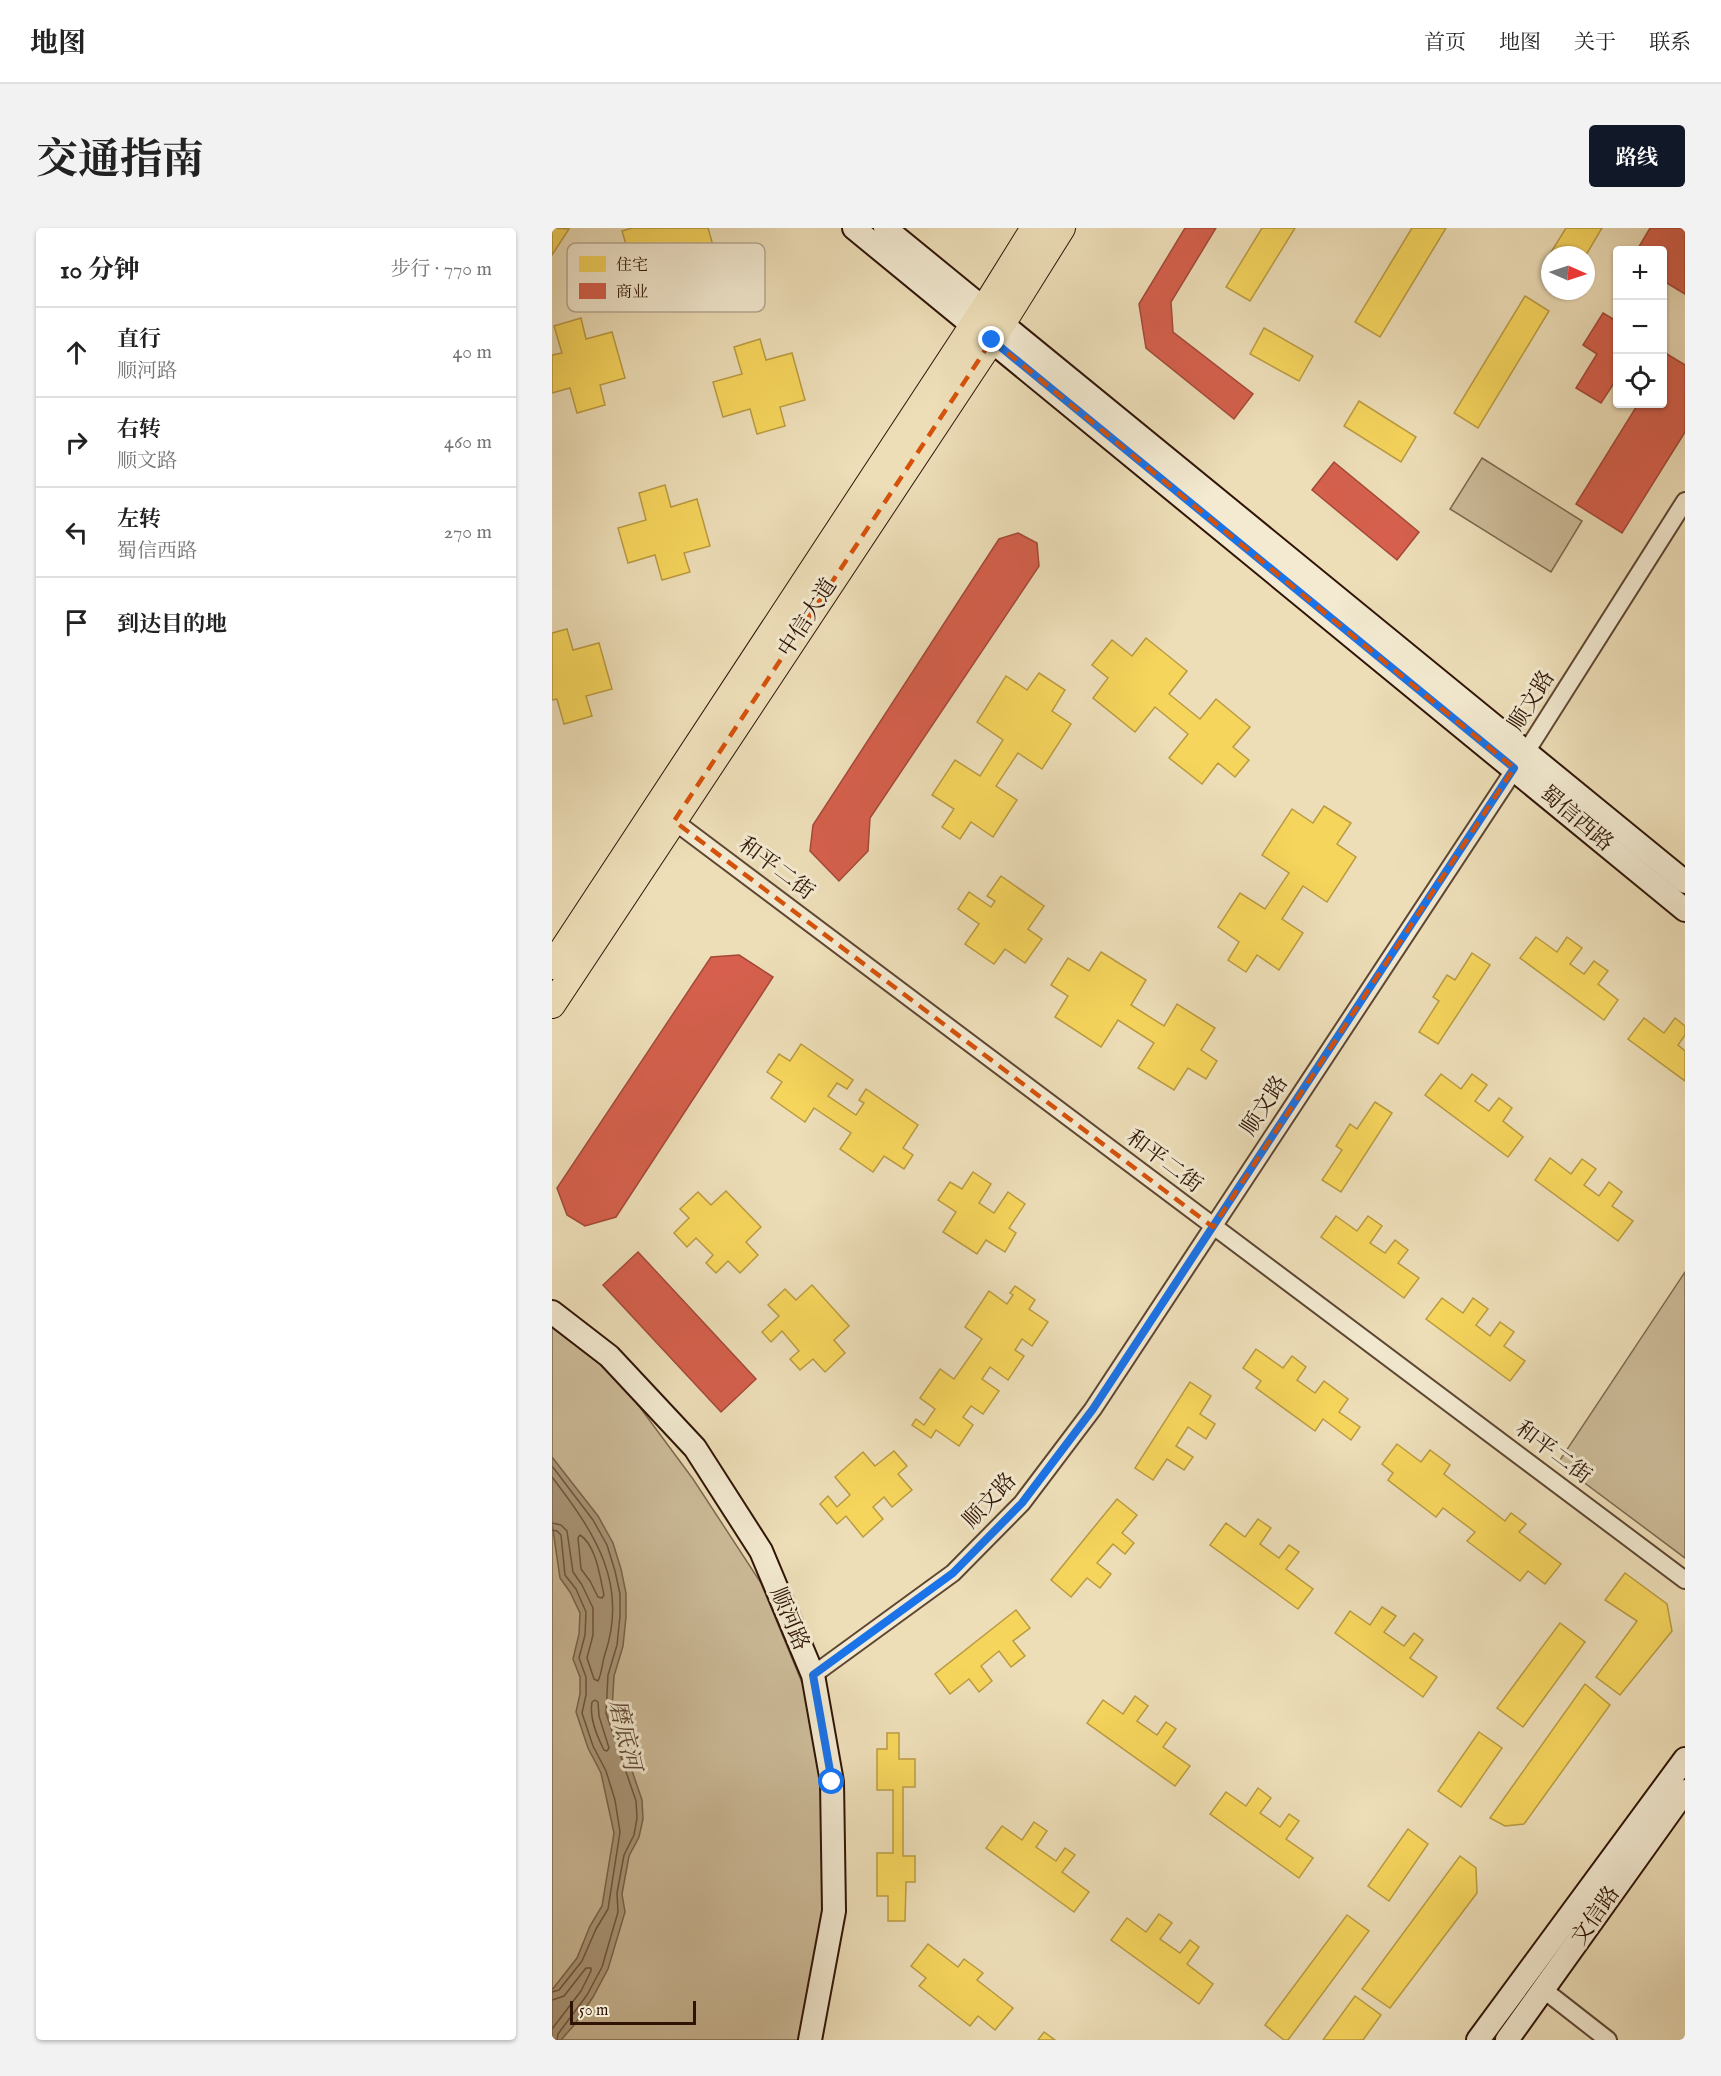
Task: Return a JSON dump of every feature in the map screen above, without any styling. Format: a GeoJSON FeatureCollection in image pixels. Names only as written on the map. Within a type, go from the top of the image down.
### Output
{"type":"FeatureCollection","features":[{"type":"Feature","properties":{"kind":"main road","name":"中信大道"},"geometry":{"type":"LineString","coordinates":[[552,1005],[674,821],[987,325],[1034,228]]}},
{"type":"Feature","properties":{"kind":"main road","name":"中信大道"},"geometry":{"type":"LineString","coordinates":[[552,966],[987,325],[1062,228]]}},
{"type":"Feature","properties":{"kind":"street","name":"蜀信西路"},"geometry":{"type":"LineString","coordinates":[[854,228],[987,325],[1520,760],[1685,882]]}},
{"type":"Feature","properties":{"kind":"street","name":"蜀信西路"},"geometry":{"type":"LineString","coordinates":[[885,228],[987,325]]}},
{"type":"Feature","properties":{"kind":"street","name":"顺文路"},"geometry":{"type":"LineString","coordinates":[[813,1675],[953,1573],[1022,1503],[1093,1409],[1520,760],[1685,501]]}},
{"type":"Feature","properties":{"kind":"street","name":"蜀信西路"},"geometry":{"type":"LineString","coordinates":[[1520,760],[1685,910]]}},
{"type":"Feature","properties":{"kind":"street","name":"和平二街"},"geometry":{"type":"LineString","coordinates":[[674,821],[1685,1580]]}},
{"type":"Feature","properties":{"kind":"street","name":"顺河路"},"geometry":{"type":"LineString","coordinates":[[552,1312],[609,1356],[695,1448],[760,1551],[813,1675],[832,1782],[834,1911],[810,2040]]}},
{"type":"Feature","properties":{"kind":"street"},"geometry":{"type":"LineString","coordinates":[[1478,2040],[1685,1759]]}},
{"type":"Feature","properties":{"kind":"street","name":"文信路"},"geometry":{"type":"LineString","coordinates":[[1507,2040],[1685,1791]]}},
{"type":"Feature","properties":{"kind":"street"},"geometry":{"type":"LineString","coordinates":[[1544,1990],[1608,2040]]}},
{"type":"Feature","properties":{"kind":"highlighted area"},"geometry":{"type":"Polygon","coordinates":[[[992,340],[1514,768],[1213,1227],[674,821],[992,340]]]}},
{"type":"Feature","properties":{"kind":"shaded area"},"geometry":{"type":"Polygon","coordinates":[[[1482,458],[1582,521],[1551,572],[1450,509],[1482,458]]]}},
{"type":"Feature","properties":{"kind":"shaded area"},"geometry":{"type":"Polygon","coordinates":[[[1685,1272],[1685,1558],[1558,1463],[1685,1272]]]}},
{"type":"Feature","properties":{"kind":"shaded area"},"geometry":{"type":"Polygon","coordinates":[[[552,1327],[619,1379],[693,1479],[761,1583],[803,1685],[822,1783],[824,1914],[802,2031],[798,2040],[552,2040],[552,1327]]]}},
{"type":"Feature","properties":{"kind":"water"},"geometry":{"type":"Polygon","coordinates":[[[552,1457],[598,1516],[613,1543],[621,1569],[626,1593],[626,1617],[623,1646],[614,1676],[612,1712],[642,1800],[643,1819],[639,1837],[629,1856],[622,1894],[625,1912],[608,1969],[593,1997],[561,2040],[552,2040],[552,1990],[577,1958],[590,1926],[602,1906],[614,1833],[601,1773],[588,1748],[576,1712],[580,1694],[580,1677],[573,1659],[579,1634],[580,1613],[560,1578],[552,1523],[552,1457]]]}},
{"type":"Feature","properties":{"kind":"building: 住宅"},"geometry":{"type":"Polygon","coordinates":[[[552,228],[569,229],[552,255],[552,228]]]}},
{"type":"Feature","properties":{"kind":"building: 住宅"},"geometry":{"type":"Polygon","coordinates":[[[632,228],[708,228],[712,243],[626,243],[622,231],[632,228]]]}},
{"type":"Feature","properties":{"kind":"building: 住宅"},"geometry":{"type":"Polygon","coordinates":[[[1262,228],[1295,228],[1250,301],[1226,287],[1262,228]]]}},
{"type":"Feature","properties":{"kind":"building: 住宅"},"geometry":{"type":"Polygon","coordinates":[[[1412,228],[1446,228],[1380,337],[1355,322],[1412,228]]]}},
{"type":"Feature","properties":{"kind":"building: 住宅"},"geometry":{"type":"Polygon","coordinates":[[[1566,228],[1602,228],[1591,246],[1555,246],[1566,228]]]}},
{"type":"Feature","properties":{"kind":"building: 住宅"},"geometry":{"type":"Polygon","coordinates":[[[1525,296],[1549,311],[1478,428],[1454,413],[1525,296]]]}},
{"type":"Feature","properties":{"kind":"building: 住宅"},"geometry":{"type":"Polygon","coordinates":[[[581,318],[586,339],[612,332],[625,378],[600,385],[605,405],[577,413],[570,388],[552,393],[552,355],[562,353],[554,326],[581,318]]]}},
{"type":"Feature","properties":{"kind":"building: 住宅"},"geometry":{"type":"Polygon","coordinates":[[[1264,328],[1313,356],[1299,381],[1250,354],[1264,328]]]}},
{"type":"Feature","properties":{"kind":"building: 住宅"},"geometry":{"type":"Polygon","coordinates":[[[760,339],[766,360],[792,353],[805,400],[780,407],[785,426],[757,434],[750,409],[723,417],[713,382],[742,374],[734,347],[760,339]]]}},
{"type":"Feature","properties":{"kind":"building: 住宅"},"geometry":{"type":"Polygon","coordinates":[[[1359,401],[1416,437],[1401,462],[1344,426],[1359,401]]]}},
{"type":"Feature","properties":{"kind":"building: 住宅"},"geometry":{"type":"Polygon","coordinates":[[[665,485],[671,507],[697,499],[710,546],[684,553],[690,572],[662,580],[655,555],[628,563],[618,528],[646,520],[639,493],[665,485]]]}},
{"type":"Feature","properties":{"kind":"building: 住宅"},"geometry":{"type":"Polygon","coordinates":[[[567,629],[573,650],[599,643],[612,689],[586,696],[592,716],[564,724],[557,699],[552,700],[552,633],[567,629]]]}},
{"type":"Feature","properties":{"kind":"building: 住宅"},"geometry":{"type":"Polygon","coordinates":[[[1146,638],[1187,671],[1169,694],[1200,719],[1216,699],[1250,727],[1233,747],[1249,760],[1235,777],[1218,763],[1202,784],[1169,758],[1188,734],[1155,707],[1135,732],[1093,698],[1108,678],[1092,665],[1112,640],[1132,656],[1146,638]]]}},
{"type":"Feature","properties":{"kind":"building: 住宅"},"geometry":{"type":"Polygon","coordinates":[[[1039,673],[1065,690],[1052,711],[1071,724],[1042,769],[1018,753],[996,786],[1017,800],[993,837],[971,822],[960,839],[942,827],[954,809],[932,795],[955,760],[980,776],[1003,740],[977,722],[1006,676],[1027,690],[1039,673]]]}},
{"type":"Feature","properties":{"kind":"building: 住宅"},"geometry":{"type":"Polygon","coordinates":[[[1324,806],[1351,823],[1337,844],[1356,857],[1327,902],[1303,886],[1282,919],[1303,933],[1279,970],[1257,955],[1246,972],[1228,960],[1239,942],[1218,927],[1240,893],[1265,909],[1289,873],[1262,855],[1292,809],[1313,823],[1324,806]]]}},
{"type":"Feature","properties":{"kind":"building: 住宅"},"geometry":{"type":"Polygon","coordinates":[[[1001,876],[1044,906],[1028,929],[1042,939],[1025,963],[1005,949],[994,964],[965,944],[979,924],[958,909],[969,892],[991,907],[995,901],[987,896],[1001,876]]]}},
{"type":"Feature","properties":{"kind":"building: 住宅"},"geometry":{"type":"Polygon","coordinates":[[[1536,937],[1557,952],[1567,937],[1582,948],[1570,964],[1584,974],[1594,961],[1608,971],[1598,984],[1618,1000],[1604,1020],[1520,958],[1536,937]]]}},
{"type":"Feature","properties":{"kind":"building: 住宅"},"geometry":{"type":"Polygon","coordinates":[[[1101,952],[1146,980],[1131,1005],[1164,1026],[1177,1004],[1215,1028],[1201,1050],[1217,1061],[1206,1079],[1188,1068],[1174,1090],[1138,1068],[1154,1043],[1118,1020],[1101,1047],[1055,1017],[1068,996],[1051,985],[1068,958],[1089,971],[1101,952]]]}},
{"type":"Feature","properties":{"kind":"building: 住宅"},"geometry":{"type":"Polygon","coordinates":[[[1472,953],[1490,965],[1438,1044],[1419,1032],[1439,1001],[1433,997],[1447,975],[1455,980],[1472,953]]]}},
{"type":"Feature","properties":{"kind":"building: 住宅"},"geometry":{"type":"Polygon","coordinates":[[[1644,1018],[1664,1033],[1675,1018],[1685,1026],[1685,1035],[1678,1045],[1685,1051],[1685,1081],[1628,1039],[1644,1018]]]}},
{"type":"Feature","properties":{"kind":"building: 住宅"},"geometry":{"type":"Polygon","coordinates":[[[801,1044],[853,1080],[847,1089],[837,1083],[828,1096],[856,1115],[864,1103],[859,1100],[866,1089],[918,1125],[903,1148],[913,1155],[904,1169],[884,1156],[873,1172],[840,1149],[851,1133],[814,1108],[805,1122],[771,1098],[782,1082],[767,1072],[779,1054],[790,1061],[801,1044]]]}},
{"type":"Feature","properties":{"kind":"building: 住宅"},"geometry":{"type":"Polygon","coordinates":[[[1441,1074],[1461,1089],[1472,1074],[1487,1085],[1475,1101],[1489,1111],[1499,1098],[1512,1108],[1503,1121],[1523,1137],[1508,1157],[1425,1095],[1441,1074]]]}},
{"type":"Feature","properties":{"kind":"building: 住宅"},"geometry":{"type":"Polygon","coordinates":[[[1375,1102],[1392,1113],[1341,1192],[1322,1180],[1342,1150],[1336,1146],[1350,1124],[1357,1129],[1375,1102]]]}},
{"type":"Feature","properties":{"kind":"building: 住宅"},"geometry":{"type":"Polygon","coordinates":[[[1550,1158],[1571,1174],[1582,1159],[1596,1169],[1584,1185],[1599,1196],[1609,1182],[1622,1192],[1612,1206],[1633,1221],[1618,1241],[1535,1180],[1550,1158]]]}},
{"type":"Feature","properties":{"kind":"building: 住宅"},"geometry":{"type":"Polygon","coordinates":[[[973,1172],[991,1184],[979,1203],[994,1213],[1008,1192],[1025,1204],[1009,1228],[1016,1233],[1005,1252],[986,1240],[977,1254],[943,1232],[956,1212],[938,1200],[950,1182],[962,1189],[973,1172]]]}},
{"type":"Feature","properties":{"kind":"building: 住宅"},"geometry":{"type":"Polygon","coordinates":[[[726,1191],[761,1227],[746,1242],[758,1255],[740,1273],[728,1261],[716,1273],[706,1263],[713,1255],[696,1238],[687,1247],[674,1233],[689,1218],[680,1209],[698,1192],[711,1205],[726,1191]]]}},
{"type":"Feature","properties":{"kind":"building: 住宅"},"geometry":{"type":"Polygon","coordinates":[[[1336,1216],[1357,1231],[1368,1216],[1382,1226],[1370,1243],[1385,1253],[1395,1240],[1408,1250],[1398,1263],[1419,1278],[1404,1298],[1321,1237],[1336,1216]]]}},
{"type":"Feature","properties":{"kind":"building: 住宅"},"geometry":{"type":"Polygon","coordinates":[[[812,1285],[849,1326],[834,1340],[845,1353],[825,1372],[813,1359],[800,1370],[790,1359],[799,1351],[782,1331],[771,1342],[762,1332],[779,1316],[768,1305],[785,1289],[796,1300],[812,1285]]]}},
{"type":"Feature","properties":{"kind":"building: 住宅"},"geometry":{"type":"Polygon","coordinates":[[[1015,1286],[1035,1300],[1029,1309],[1048,1322],[1032,1346],[1022,1339],[1015,1350],[1024,1356],[1008,1380],[990,1367],[982,1379],[999,1391],[983,1414],[971,1406],[963,1417],[973,1425],[959,1446],[936,1430],[931,1438],[912,1425],[916,1419],[924,1425],[935,1409],[920,1398],[940,1369],[954,1379],[982,1339],[965,1327],[989,1291],[1007,1304],[1013,1295],[1010,1293],[1015,1286]]]}},
{"type":"Feature","properties":{"kind":"building: 住宅"},"geometry":{"type":"Polygon","coordinates":[[[1442,1298],[1463,1313],[1473,1298],[1488,1309],[1476,1325],[1490,1336],[1500,1322],[1514,1332],[1504,1346],[1525,1361],[1510,1381],[1426,1319],[1442,1298]]]}},
{"type":"Feature","properties":{"kind":"building: 住宅"},"geometry":{"type":"Polygon","coordinates":[[[1256,1349],[1283,1368],[1292,1356],[1306,1367],[1297,1380],[1315,1393],[1324,1381],[1348,1399],[1339,1412],[1360,1427],[1351,1440],[1323,1419],[1315,1431],[1256,1388],[1261,1381],[1243,1368],[1256,1349]]]}},
{"type":"Feature","properties":{"kind":"building: 住宅"},"geometry":{"type":"Polygon","coordinates":[[[1190,1382],[1211,1396],[1200,1414],[1215,1424],[1206,1439],[1188,1427],[1176,1446],[1193,1457],[1184,1470],[1167,1459],[1153,1480],[1135,1468],[1190,1382]]]}},
{"type":"Feature","properties":{"kind":"building: 住宅"},"geometry":{"type":"Polygon","coordinates":[[[1397,1444],[1421,1462],[1430,1450],[1450,1465],[1444,1474],[1505,1521],[1511,1513],[1526,1524],[1519,1532],[1561,1564],[1545,1584],[1528,1571],[1520,1581],[1467,1541],[1475,1532],[1443,1508],[1436,1517],[1388,1480],[1393,1473],[1382,1464],[1397,1444]]]}},
{"type":"Feature","properties":{"kind":"building: 住宅"},"geometry":{"type":"Polygon","coordinates":[[[894,1451],[907,1466],[898,1474],[912,1490],[892,1507],[884,1497],[873,1507],[883,1519],[863,1537],[846,1516],[837,1524],[820,1504],[828,1496],[837,1507],[850,1495],[835,1477],[863,1452],[875,1466],[894,1451]]]}},
{"type":"Feature","properties":{"kind":"building: 住宅"},"geometry":{"type":"Polygon","coordinates":[[[1117,1499],[1137,1515],[1122,1533],[1134,1543],[1125,1554],[1113,1544],[1097,1563],[1111,1574],[1100,1588],[1087,1578],[1071,1597],[1051,1580],[1117,1499]]]}},
{"type":"Feature","properties":{"kind":"building: 住宅"},"geometry":{"type":"Polygon","coordinates":[[[1258,1519],[1271,1528],[1260,1544],[1279,1558],[1289,1545],[1299,1552],[1286,1569],[1313,1589],[1298,1609],[1210,1545],[1226,1523],[1245,1537],[1258,1519]]]}},
{"type":"Feature","properties":{"kind":"building: 住宅"},"geometry":{"type":"Polygon","coordinates":[[[1625,1573],[1667,1604],[1672,1631],[1620,1695],[1596,1677],[1637,1621],[1605,1600],[1625,1573]]]}},
{"type":"Feature","properties":{"kind":"building: 住宅"},"geometry":{"type":"Polygon","coordinates":[[[1382,1607],[1396,1616],[1384,1632],[1404,1646],[1414,1633],[1423,1640],[1410,1658],[1437,1677],[1423,1697],[1335,1633],[1350,1611],[1370,1625],[1382,1607]]]}},
{"type":"Feature","properties":{"kind":"building: 住宅"},"geometry":{"type":"Polygon","coordinates":[[[1016,1610],[1030,1628],[1013,1641],[1025,1656],[1011,1667],[999,1651],[981,1666],[992,1681],[979,1692],[969,1679],[950,1694],[935,1674],[1016,1610]]]}},
{"type":"Feature","properties":{"kind":"building: 住宅"},"geometry":{"type":"Polygon","coordinates":[[[1560,1623],[1585,1642],[1523,1727],[1497,1708],[1560,1623]]]}},
{"type":"Feature","properties":{"kind":"building: 住宅"},"geometry":{"type":"Polygon","coordinates":[[[1585,1684],[1610,1705],[1524,1824],[1505,1826],[1490,1818],[1585,1684]]]}},
{"type":"Feature","properties":{"kind":"building: 住宅"},"geometry":{"type":"Polygon","coordinates":[[[1135,1696],[1148,1706],[1137,1721],[1157,1735],[1166,1722],[1176,1729],[1163,1747],[1190,1766],[1175,1786],[1087,1723],[1103,1700],[1123,1714],[1135,1696]]]}},
{"type":"Feature","properties":{"kind":"building: 住宅"},"geometry":{"type":"Polygon","coordinates":[[[1479,1732],[1502,1748],[1461,1807],[1438,1791],[1479,1732]]]}},
{"type":"Feature","properties":{"kind":"building: 住宅"},"geometry":{"type":"Polygon","coordinates":[[[887,1733],[899,1733],[899,1759],[915,1759],[915,1787],[903,1787],[903,1856],[915,1856],[915,1882],[906,1882],[905,1921],[888,1921],[888,1896],[877,1896],[877,1853],[893,1853],[893,1790],[877,1790],[877,1749],[887,1749],[887,1733]]]}},
{"type":"Feature","properties":{"kind":"building: 住宅"},"geometry":{"type":"Polygon","coordinates":[[[1258,1788],[1271,1798],[1260,1813],[1280,1827],[1289,1814],[1299,1821],[1286,1839],[1313,1858],[1299,1878],[1210,1814],[1226,1792],[1246,1806],[1258,1788]]]}},
{"type":"Feature","properties":{"kind":"building: 住宅"},"geometry":{"type":"Polygon","coordinates":[[[1034,1822],[1047,1831],[1036,1847],[1056,1861],[1065,1848],[1075,1855],[1062,1872],[1089,1892],[1074,1912],[986,1848],[1002,1826],[1022,1840],[1034,1822]]]}},
{"type":"Feature","properties":{"kind":"building: 住宅"},"geometry":{"type":"Polygon","coordinates":[[[1408,1829],[1428,1844],[1389,1901],[1368,1886],[1408,1829]]]}},
{"type":"Feature","properties":{"kind":"building: 住宅"},"geometry":{"type":"Polygon","coordinates":[[[1460,1856],[1476,1868],[1477,1893],[1390,2008],[1362,1989],[1460,1856]]]}},
{"type":"Feature","properties":{"kind":"building: 住宅"},"geometry":{"type":"Polygon","coordinates":[[[1159,1914],[1172,1923],[1160,1939],[1180,1953],[1190,1940],[1199,1947],[1187,1964],[1213,1984],[1199,2004],[1111,1940],[1127,1918],[1146,1932],[1159,1914]]]}},
{"type":"Feature","properties":{"kind":"building: 住宅"},"geometry":{"type":"Polygon","coordinates":[[[1347,1915],[1369,1931],[1288,2040],[1284,2040],[1265,2025],[1347,1915]]]}},
{"type":"Feature","properties":{"kind":"building: 住宅"},"geometry":{"type":"Polygon","coordinates":[[[928,1944],[958,1967],[964,1959],[983,1973],[977,1980],[1013,2008],[995,2030],[978,2016],[970,2026],[919,1986],[926,1978],[911,1966],[928,1944]]]}},
{"type":"Feature","properties":{"kind":"building: 住宅"},"geometry":{"type":"Polygon","coordinates":[[[1355,1996],[1381,2015],[1363,2040],[1323,2040],[1355,1996]]]}},
{"type":"Feature","properties":{"kind":"building: 住宅"},"geometry":{"type":"Polygon","coordinates":[[[1044,2032],[1055,2040],[1038,2040],[1044,2032]]]}},
{"type":"Feature","properties":{"kind":"building: 商业"},"geometry":{"type":"Polygon","coordinates":[[[1185,228],[1216,228],[1171,302],[1173,332],[1253,394],[1234,419],[1146,348],[1139,304],[1185,228]]]}},
{"type":"Feature","properties":{"kind":"building: 商业"},"geometry":{"type":"Polygon","coordinates":[[[1650,228],[1685,228],[1685,294],[1667,283],[1667,246],[1639,246],[1650,228]]]}},
{"type":"Feature","properties":{"kind":"building: 商业"},"geometry":{"type":"Polygon","coordinates":[[[1603,313],[1613,319],[1613,385],[1601,403],[1576,388],[1597,354],[1583,345],[1603,313]]]}},
{"type":"Feature","properties":{"kind":"building: 商业"},"geometry":{"type":"Polygon","coordinates":[[[1667,354],[1685,365],[1685,432],[1622,533],[1576,504],[1636,408],[1667,408],[1667,354]]]}},
{"type":"Feature","properties":{"kind":"building: 商业"},"geometry":{"type":"Polygon","coordinates":[[[1334,462],[1419,532],[1397,560],[1312,490],[1334,462]]]}},
{"type":"Feature","properties":{"kind":"building: 商业"},"geometry":{"type":"Polygon","coordinates":[[[1018,533],[1037,543],[1039,566],[870,818],[868,851],[839,881],[810,851],[813,825],[999,539],[1018,533]]]}},
{"type":"Feature","properties":{"kind":"building: 商业"},"geometry":{"type":"Polygon","coordinates":[[[739,955],[773,977],[616,1217],[585,1226],[567,1215],[557,1188],[711,957],[739,955]]]}},
{"type":"Feature","properties":{"kind":"building: 商业"},"geometry":{"type":"Polygon","coordinates":[[[638,1252],[756,1379],[721,1412],[603,1285],[638,1252]]]}},
{"type":"Feature","properties":{"kind":"route"},"geometry":{"type":"LineString","coordinates":[[832,1782],[813,1675],[953,1573],[1022,1503],[1093,1409],[1514,768],[992,340]]}},
{"type":"Feature","properties":{"kind":"water label","name":"磨底河"},"geometry":{"type":"Point","coordinates":[624,1735]}}]}
